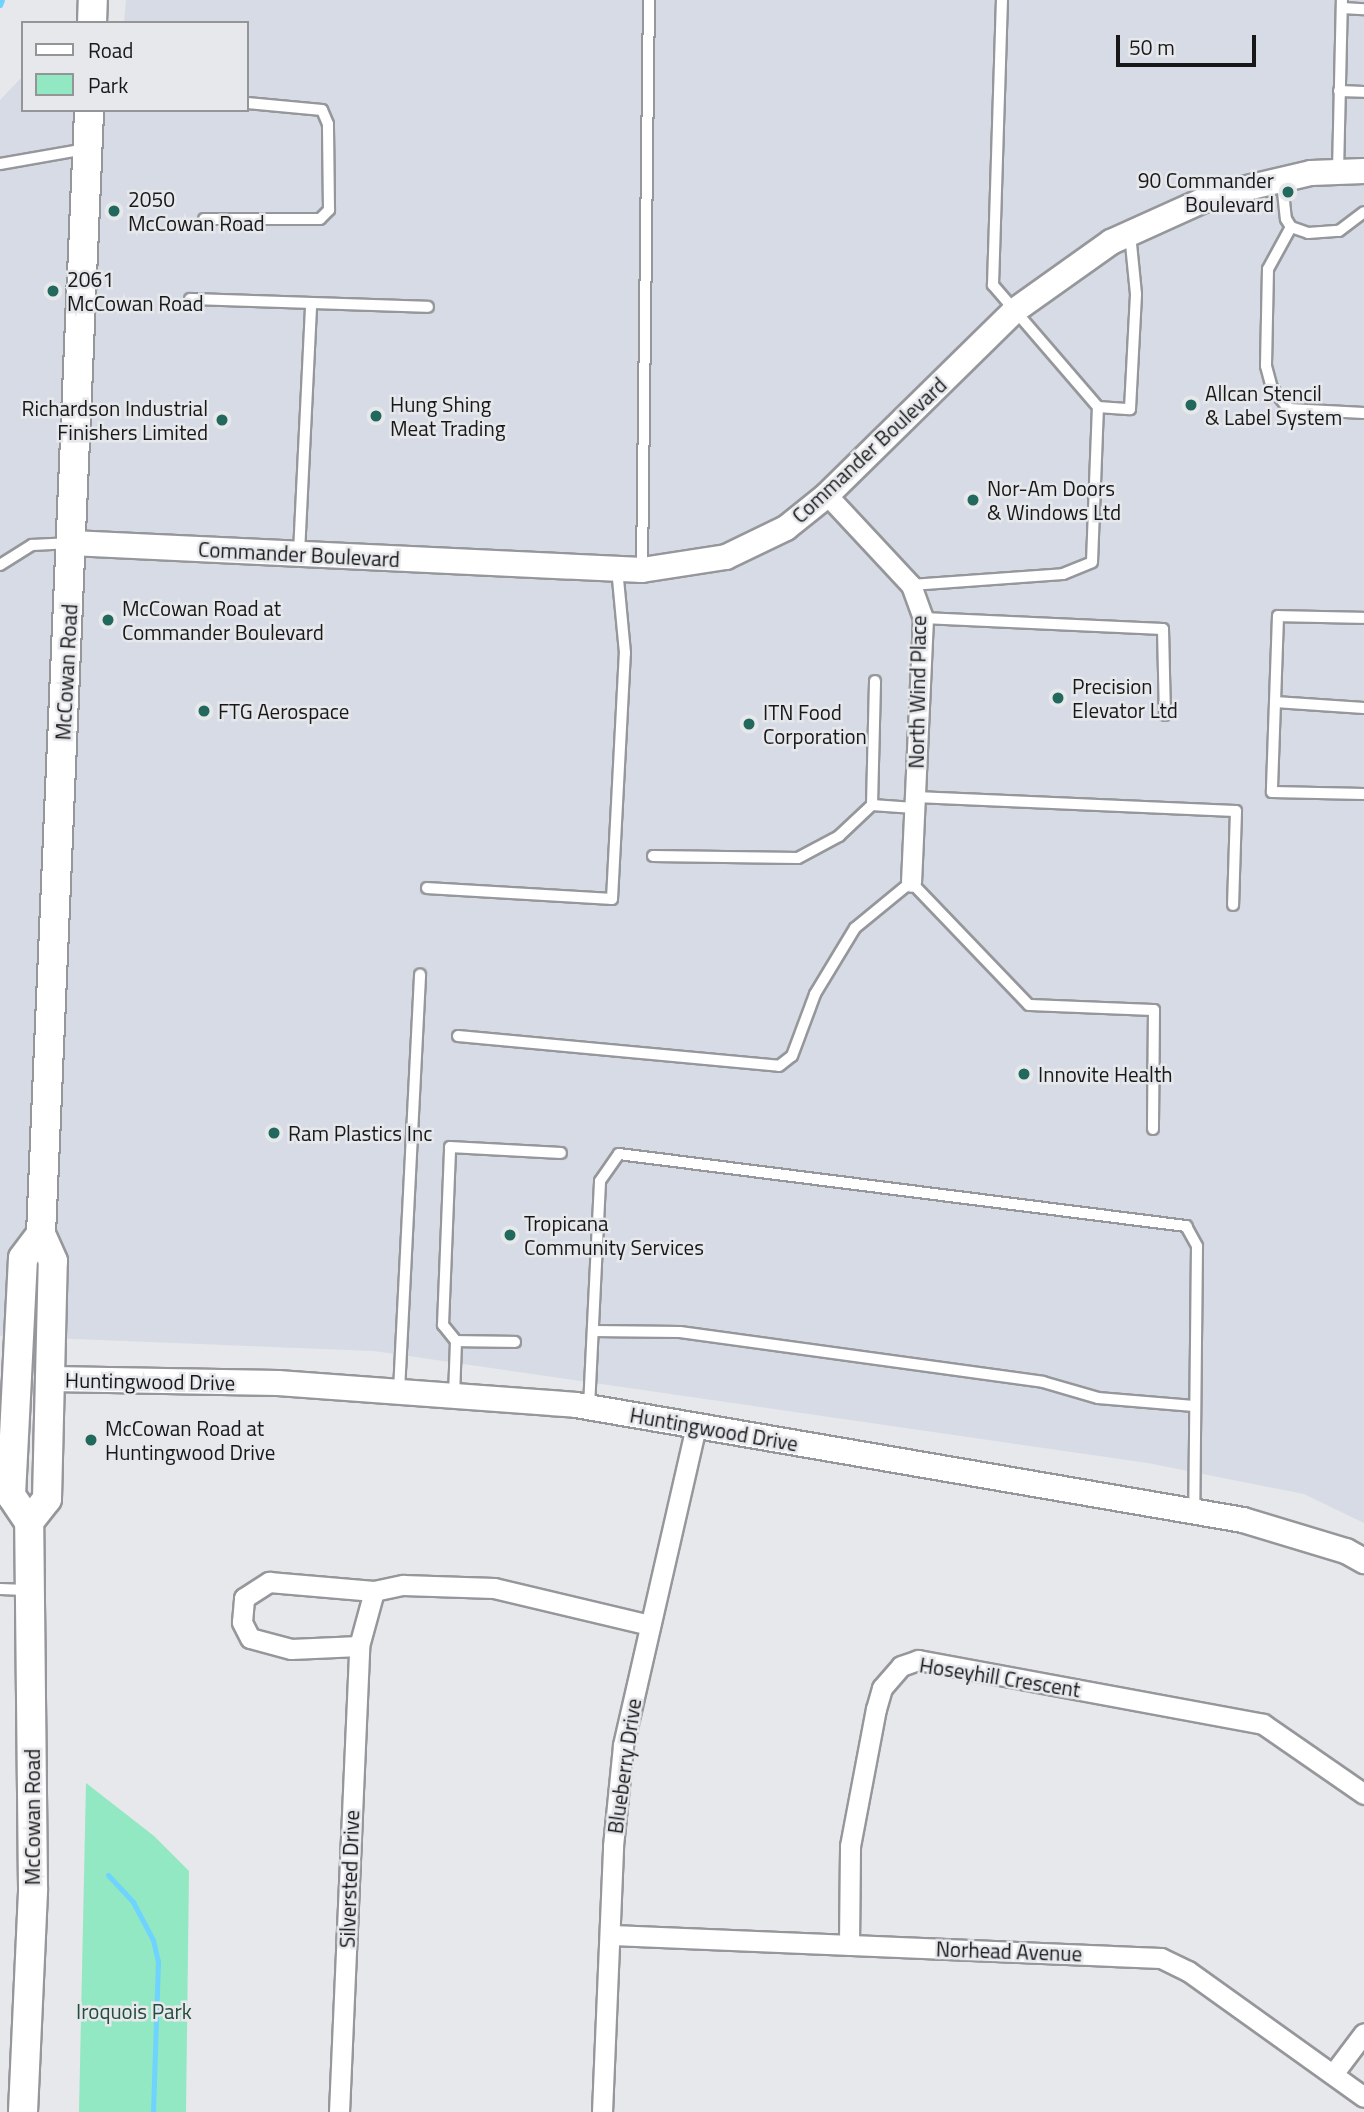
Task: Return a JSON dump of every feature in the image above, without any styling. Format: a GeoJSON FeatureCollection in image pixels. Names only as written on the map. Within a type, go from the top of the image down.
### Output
{"type":"FeatureCollection","features":[{"type":"Feature","properties":{"kind":"main road"},"geometry":{"type":"LineString","coordinates":[[92,21],[93,0]]}},
{"type":"Feature","properties":{"kind":"main road","name":"McCowan Road"},"geometry":{"type":"LineString","coordinates":[[29,1522],[47,1499],[53,1261],[41,1234],[89,112]]}},
{"type":"Feature","properties":{"kind":"main road","name":"McCowan Road"},"geometry":{"type":"LineString","coordinates":[[23,2112],[33,1888],[29,1522],[12,1495],[8,1376],[23,1258],[41,1234]]}},
{"type":"Feature","properties":{"kind":"main road"},"geometry":{"type":"LineString","coordinates":[[8,1376],[52,1379]]}},
{"type":"Feature","properties":{"kind":"street","name":"Commander Boulevard"},"geometry":{"type":"LineString","coordinates":[[71,543],[642,570],[726,557],[786,528],[827,495],[1014,312],[1130,233],[1213,196],[1282,180],[1364,171]]}},
{"type":"Feature","properties":{"kind":"street","name":"North Wind Place"},"geometry":{"type":"LineString","coordinates":[[827,495],[911,585],[923,618],[911,882]]}},
{"type":"Feature","properties":{"kind":"street","name":"Huntingwood Drive"},"geometry":{"type":"LineString","coordinates":[[52,1379],[278,1383],[589,1408],[1243,1520],[1364,1561]]}},
{"type":"Feature","properties":{"kind":"street","name":"Blueberry Drive"},"geometry":{"type":"LineString","coordinates":[[601,2112],[612,1935],[613,1846],[623,1745],[696,1426]]}},
{"type":"Feature","properties":{"kind":"street"},"geometry":{"type":"LineString","coordinates":[[359,1646],[291,1649],[250,1638],[242,1622],[244,1598],[269,1582],[374,1591],[403,1585],[494,1588],[649,1625]]}},
{"type":"Feature","properties":{"kind":"street","name":"Silversted Drive"},"geometry":{"type":"LineString","coordinates":[[339,2112],[359,1646],[374,1591]]}},
{"type":"Feature","properties":{"kind":"street","name":"Hoseyhill Crescent"},"geometry":{"type":"LineString","coordinates":[[849,1945],[850,1846],[876,1709],[882,1688],[901,1666],[918,1660],[1263,1724],[1364,1794]]}},
{"type":"Feature","properties":{"kind":"street","name":"Norhead Avenue"},"geometry":{"type":"LineString","coordinates":[[612,1935],[1161,1958],[1188,1971],[1364,2097]]}},
{"type":"Feature","properties":{"kind":"street"},"geometry":{"type":"LineString","coordinates":[[1333,2074],[1364,2033]]}},
{"type":"Feature","properties":{"kind":"lane"},"geometry":{"type":"LineString","coordinates":[[642,570],[649,0]]}},
{"type":"Feature","properties":{"kind":"lane"},"geometry":{"type":"LineString","coordinates":[[911,585],[1063,574],[1092,562],[1098,407],[993,285],[1002,0]]}},
{"type":"Feature","properties":{"kind":"lane"},"geometry":{"type":"LineString","coordinates":[[1338,172],[1342,4],[1364,9]]}},
{"type":"Feature","properties":{"kind":"lane"},"geometry":{"type":"LineString","coordinates":[[1339,92],[1364,92]]}},
{"type":"Feature","properties":{"kind":"lane"},"geometry":{"type":"LineString","coordinates":[[204,219],[320,219],[329,210],[328,124],[322,110],[248,103]]}},
{"type":"Feature","properties":{"kind":"lane"},"geometry":{"type":"LineString","coordinates":[[0,164],[87,149]]}},
{"type":"Feature","properties":{"kind":"lane"},"geometry":{"type":"LineString","coordinates":[[1282,180],[1286,219],[1291,227],[1308,233],[1339,232],[1364,212]]}},
{"type":"Feature","properties":{"kind":"lane"},"geometry":{"type":"LineString","coordinates":[[1291,227],[1268,269],[1266,366],[1272,388],[1289,409],[1364,413]]}},
{"type":"Feature","properties":{"kind":"lane"},"geometry":{"type":"LineString","coordinates":[[1098,407],[1130,409],[1136,294],[1130,233]]}},
{"type":"Feature","properties":{"kind":"lane"},"geometry":{"type":"LineString","coordinates":[[190,299],[428,307]]}},
{"type":"Feature","properties":{"kind":"lane"},"geometry":{"type":"LineString","coordinates":[[299,554],[311,304]]}},
{"type":"Feature","properties":{"kind":"lane"},"geometry":{"type":"LineString","coordinates":[[0,565],[32,545],[71,543]]}},
{"type":"Feature","properties":{"kind":"lane"},"geometry":{"type":"LineString","coordinates":[[427,888],[612,899],[625,653],[617,568]]}},
{"type":"Feature","properties":{"kind":"lane"},"geometry":{"type":"LineString","coordinates":[[1364,618],[1278,617],[1272,792],[1364,794]]}},
{"type":"Feature","properties":{"kind":"lane"},"geometry":{"type":"LineString","coordinates":[[923,618],[1163,629],[1165,715]]}},
{"type":"Feature","properties":{"kind":"lane"},"geometry":{"type":"LineString","coordinates":[[872,805],[875,681]]}},
{"type":"Feature","properties":{"kind":"lane"},"geometry":{"type":"LineString","coordinates":[[1275,702],[1364,708]]}},
{"type":"Feature","properties":{"kind":"lane"},"geometry":{"type":"LineString","coordinates":[[653,856],[798,858],[839,835],[872,805],[914,803],[1236,811],[1233,905]]}},
{"type":"Feature","properties":{"kind":"lane"},"geometry":{"type":"LineString","coordinates":[[458,1036],[779,1066],[792,1056],[815,994],[855,928],[911,882],[1029,1005],[1154,1010],[1153,1129]]}},
{"type":"Feature","properties":{"kind":"lane"},"geometry":{"type":"LineString","coordinates":[[399,1394],[420,975]]}},
{"type":"Feature","properties":{"kind":"lane"},"geometry":{"type":"LineString","coordinates":[[454,1397],[456,1341],[443,1325],[450,1147],[561,1153]]}},
{"type":"Feature","properties":{"kind":"lane"},"geometry":{"type":"LineString","coordinates":[[589,1408],[600,1181],[619,1154],[1186,1226],[1197,1247],[1194,1512]]}},
{"type":"Feature","properties":{"kind":"lane"},"geometry":{"type":"LineString","coordinates":[[593,1331],[680,1332],[1043,1382],[1098,1398],[1194,1406]]}},
{"type":"Feature","properties":{"kind":"lane"},"geometry":{"type":"LineString","coordinates":[[456,1341],[515,1342]]}},
{"type":"Feature","properties":{"kind":"lane"},"geometry":{"type":"LineString","coordinates":[[0,1590],[30,1590]]}},
{"type":"Feature","properties":{"kind":"shaded area"},"geometry":{"type":"Polygon","coordinates":[[[126,0],[1364,0],[1364,1523],[1304,1494],[1148,1463],[374,1351],[0,1336],[0,100],[21,78],[21,112],[248,112],[248,21],[124,21],[126,0]]]}},
{"type":"Feature","properties":{"kind":"green space","name":"Iroquois Park"},"geometry":{"type":"Polygon","coordinates":[[[86,1783],[154,1836],[189,1871],[186,2112],[79,2112],[86,1783]]]}},
{"type":"Feature","properties":{"kind":"waterway"},"geometry":{"type":"LineString","coordinates":[[0,5],[2,0]]}},
{"type":"Feature","properties":{"kind":"waterway"},"geometry":{"type":"LineString","coordinates":[[108,1875],[133,1902],[153,1940],[158,1961],[153,2112]]}},
{"type":"Feature","properties":{"kind":"place","name":"90 Commander Boulevard"},"geometry":{"type":"Point","coordinates":[1288,192]}},
{"type":"Feature","properties":{"kind":"place","name":"2050 McCowan Road"},"geometry":{"type":"Point","coordinates":[114,211]}},
{"type":"Feature","properties":{"kind":"place","name":"2061 McCowan Road"},"geometry":{"type":"Point","coordinates":[53,291]}},
{"type":"Feature","properties":{"kind":"place","name":"Allcan Stencil & Label System"},"geometry":{"type":"Point","coordinates":[1191,405]}},
{"type":"Feature","properties":{"kind":"place","name":"Hung Shing Meat Trading"},"geometry":{"type":"Point","coordinates":[376,416]}},
{"type":"Feature","properties":{"kind":"place","name":"Richardson Industrial Finishers Limited"},"geometry":{"type":"Point","coordinates":[222,420]}},
{"type":"Feature","properties":{"kind":"place","name":"Nor-Am Doors & Windows Ltd"},"geometry":{"type":"Point","coordinates":[973,500]}},
{"type":"Feature","properties":{"kind":"place","name":"McCowan Road at Commander Boulevard"},"geometry":{"type":"Point","coordinates":[108,620]}},
{"type":"Feature","properties":{"kind":"place","name":"Precision Elevator Ltd"},"geometry":{"type":"Point","coordinates":[1058,698]}},
{"type":"Feature","properties":{"kind":"place","name":"FTG Aerospace"},"geometry":{"type":"Point","coordinates":[204,711]}},
{"type":"Feature","properties":{"kind":"place","name":"ITN Food Corporation"},"geometry":{"type":"Point","coordinates":[749,724]}},
{"type":"Feature","properties":{"kind":"place","name":"Innovite Health"},"geometry":{"type":"Point","coordinates":[1024,1074]}},
{"type":"Feature","properties":{"kind":"place","name":"Ram Plastics Inc"},"geometry":{"type":"Point","coordinates":[274,1133]}},
{"type":"Feature","properties":{"kind":"place","name":"Tropicana Community Services"},"geometry":{"type":"Point","coordinates":[510,1235]}},
{"type":"Feature","properties":{"kind":"place","name":"McCowan Road at Huntingwood Drive"},"geometry":{"type":"Point","coordinates":[91,1440]}}]}
